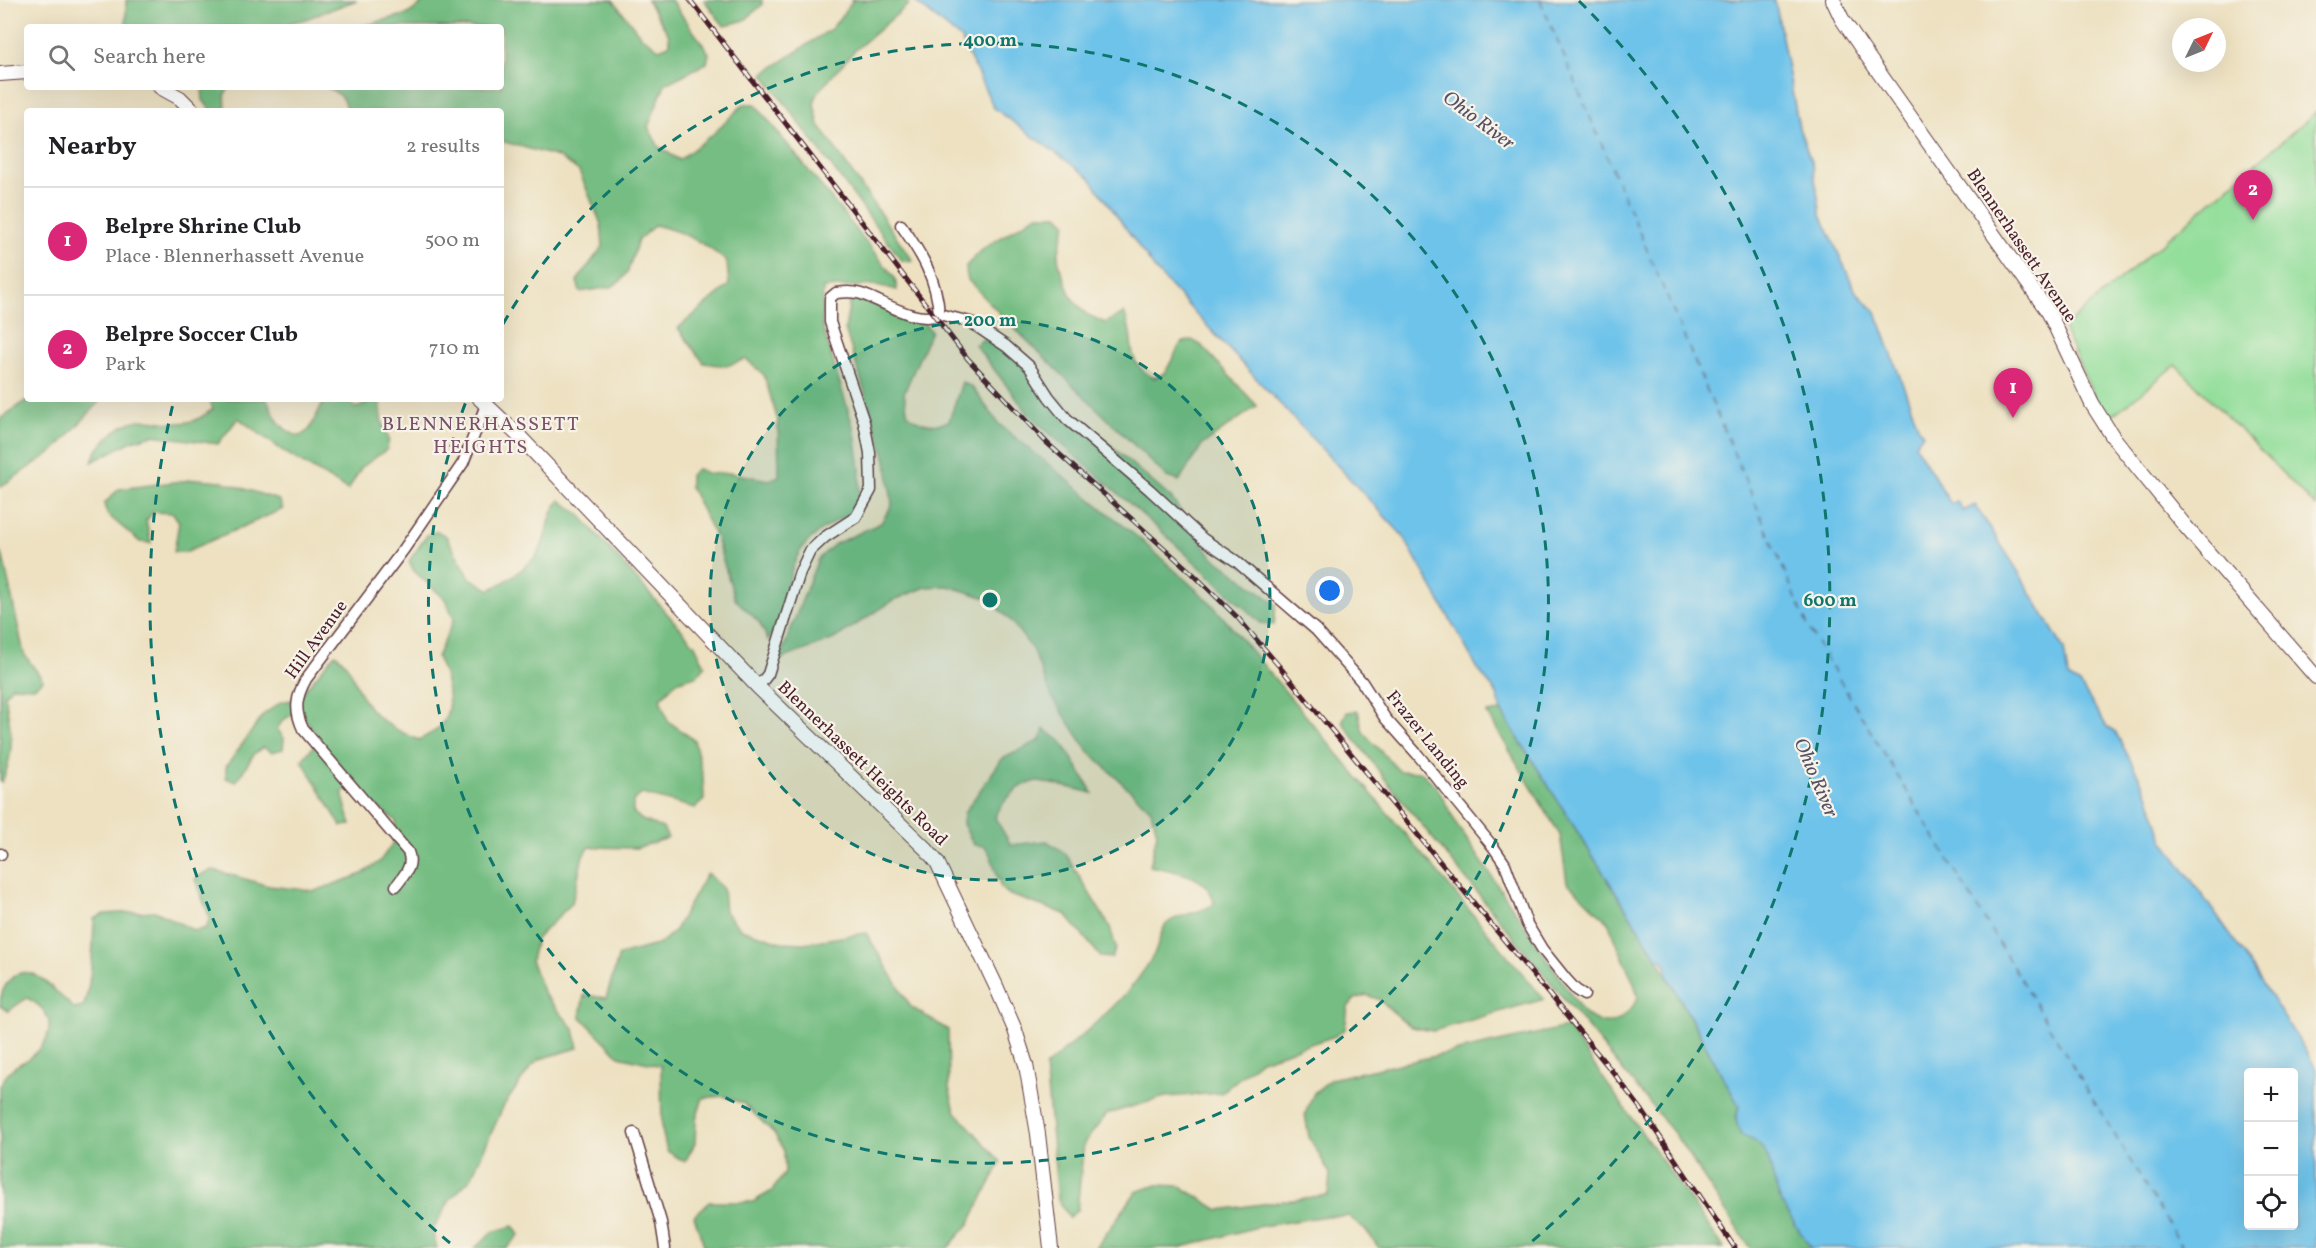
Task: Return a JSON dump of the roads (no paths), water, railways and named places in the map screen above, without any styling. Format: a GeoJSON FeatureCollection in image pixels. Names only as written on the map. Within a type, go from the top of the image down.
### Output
{"type":"FeatureCollection","features":[{"type":"Feature","properties":{"kind":"street","name":"Blennerhassett Avenue"},"geometry":{"type":"LineString","coordinates":[[1833,0],[1842,19],[1863,50],[2049,313],[2092,404],[2113,437],[2192,534],[2316,677]]}},
{"type":"Feature","properties":{"kind":"street"},"geometry":{"type":"LineString","coordinates":[[0,74],[24,72]]}},
{"type":"Feature","properties":{"kind":"street"},"geometry":{"type":"LineString","coordinates":[[165,90],[190,108]]}},
{"type":"Feature","properties":{"kind":"street"},"geometry":{"type":"LineString","coordinates":[[901,225],[930,269],[938,297],[939,314]]}},
{"type":"Feature","properties":{"kind":"street","name":"Frazer Landing"},"geometry":{"type":"LineString","coordinates":[[758,687],[768,674],[800,572],[810,551],[825,537],[856,517],[872,490],[870,453],[864,422],[830,322],[830,298],[836,292],[862,294],[902,312],[933,317],[939,314],[970,322],[1006,346],[1029,366],[1049,397],[1067,419],[1203,539],[1236,561],[1316,630],[1362,682],[1385,718],[1494,848],[1505,864],[1527,924],[1542,949],[1566,979],[1584,995]]}},
{"type":"Feature","properties":{"kind":"street","name":"Blennerhassett Heights Road"},"geometry":{"type":"LineString","coordinates":[[483,402],[525,442],[758,687],[937,862],[948,881],[1015,1030],[1026,1065],[1038,1134],[1051,1248]]}},
{"type":"Feature","properties":{"kind":"street","name":"Hill Avenue"},"geometry":{"type":"LineString","coordinates":[[396,886],[411,864],[408,852],[303,729],[296,704],[306,679],[404,549],[462,463],[483,402]]}},
{"type":"Feature","properties":{"kind":"street"},"geometry":{"type":"LineString","coordinates":[[634,1133],[661,1222],[665,1248]]}},
{"type":"Feature","properties":{"kind":"water","name":"Ohio River"},"geometry":{"type":"Polygon","coordinates":[[[913,0],[1775,0],[1799,128],[1813,167],[1821,215],[1856,292],[1876,312],[1923,434],[1915,445],[1951,504],[1957,501],[1963,511],[1975,505],[2016,568],[2064,649],[2068,677],[2080,684],[2107,727],[2115,731],[2149,796],[2163,840],[2243,953],[2313,1063],[2316,1070],[2316,1248],[1811,1248],[1782,1203],[1765,1152],[1752,1140],[1740,1134],[1736,1120],[1739,1106],[1666,973],[1667,968],[1662,959],[1658,959],[1501,711],[1497,694],[1478,669],[1403,536],[1157,272],[1090,178],[994,108],[961,39],[913,0]]]}},
{"type":"Feature","properties":{"kind":"railway"},"geometry":{"type":"LineString","coordinates":[[690,0],[968,359],[1047,443],[1193,574],[1238,618],[1279,666],[1616,1076],[1735,1248]]}},
{"type":"Feature","properties":{"kind":"place","name":"Belpre Soccer Club"},"geometry":{"type":"Point","coordinates":[2253,220]}},
{"type":"Feature","properties":{"kind":"place","name":"Belpre Shrine Club"},"geometry":{"type":"Point","coordinates":[2013,418]}},
{"type":"Feature","properties":{"kind":"district","name":"BLENNERHASSETT HEIGHTS"},"geometry":{"type":"Point","coordinates":[481,436]}}]}
